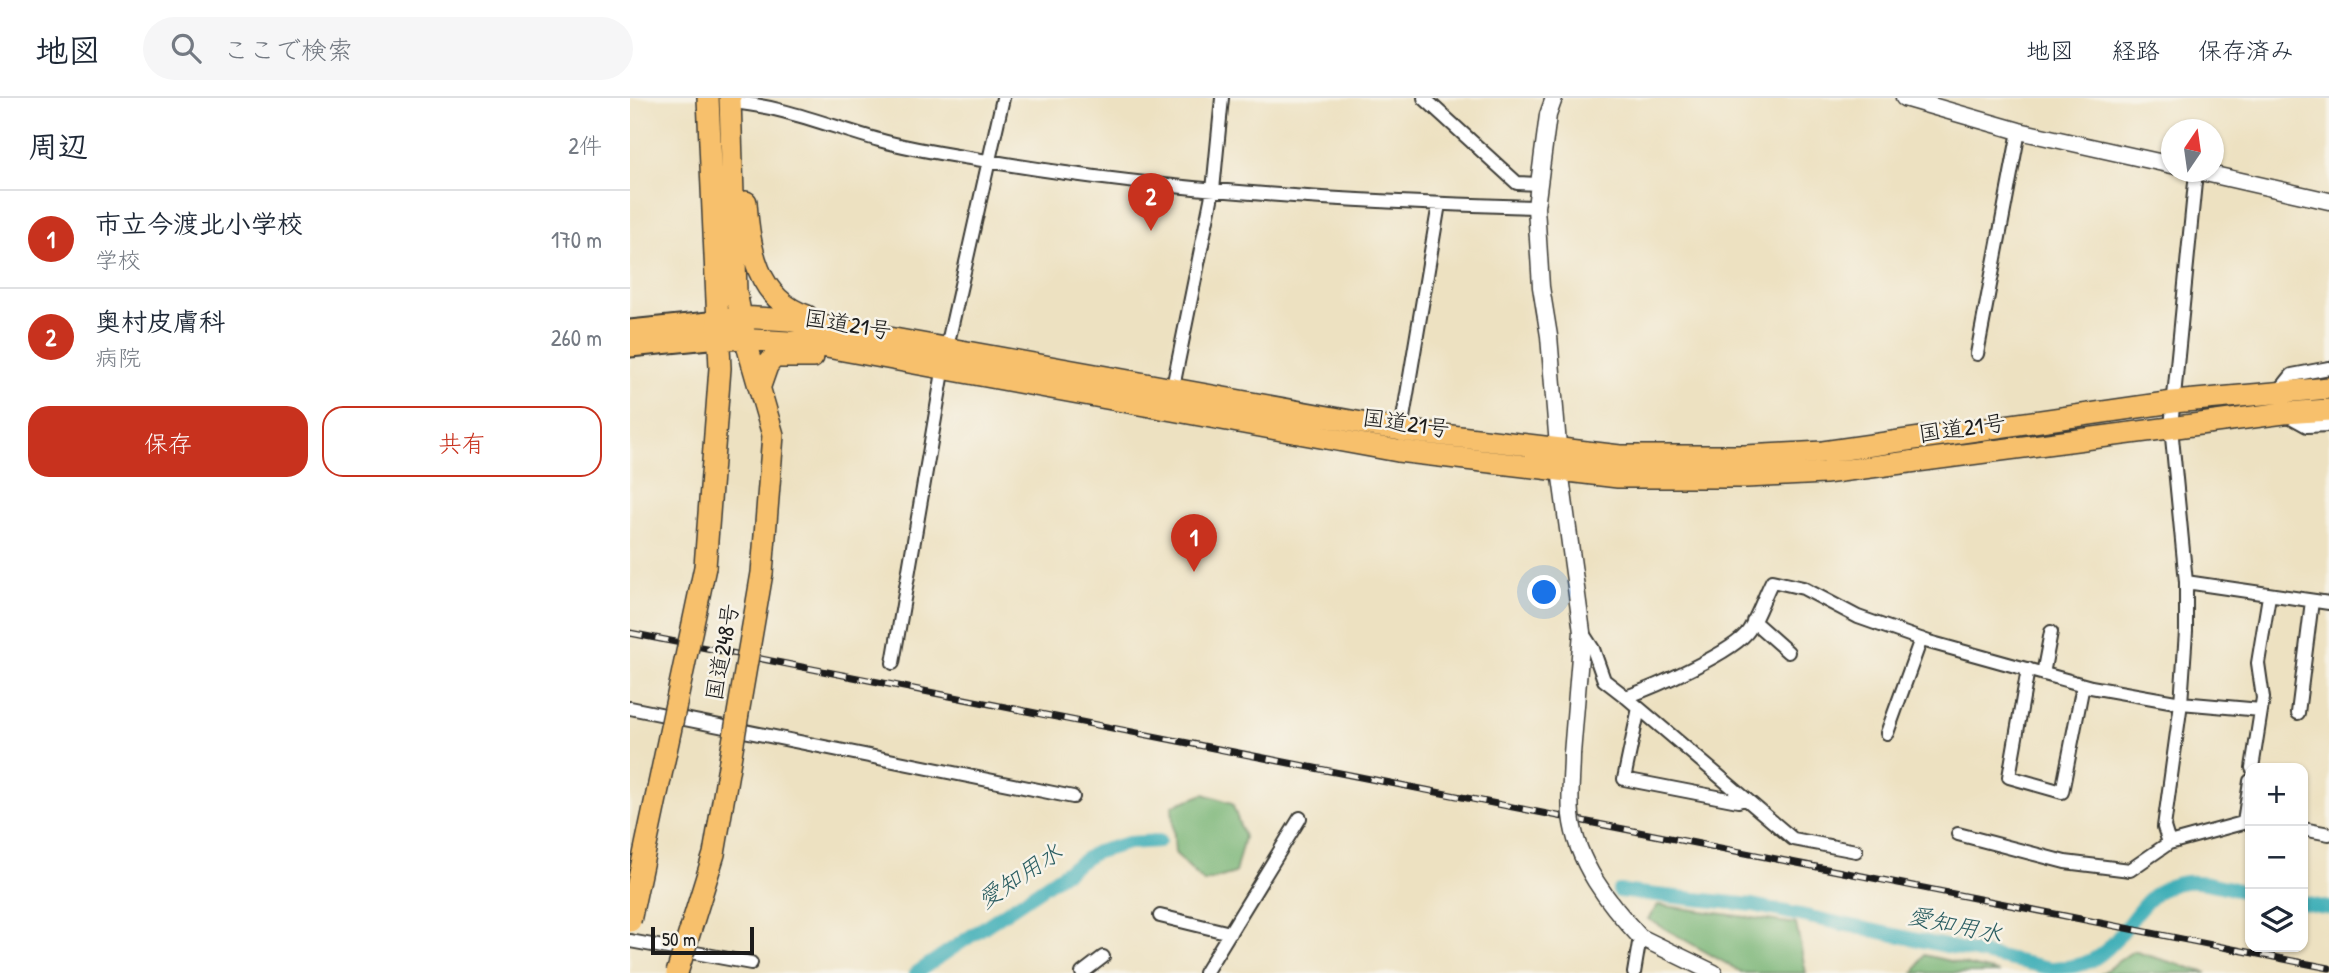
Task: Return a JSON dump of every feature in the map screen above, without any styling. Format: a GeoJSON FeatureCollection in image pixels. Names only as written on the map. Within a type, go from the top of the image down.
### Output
{"type":"FeatureCollection","features":[{"type":"Feature","properties":{"kind":"highway"},"geometry":{"type":"LineString","coordinates":[[708,98],[719,330]]}},
{"type":"Feature","properties":{"kind":"highway"},"geometry":{"type":"LineString","coordinates":[[730,100],[734,160],[732,198],[736,292],[743,328]]}},
{"type":"Feature","properties":{"kind":"highway"},"geometry":{"type":"LineString","coordinates":[[734,160],[745,183],[748,230],[757,268],[768,290],[783,305],[803,315],[881,332],[891,338]]}},
{"type":"Feature","properties":{"kind":"highway","name":"国道21号"},"geometry":{"type":"LineString","coordinates":[[719,330],[788,320],[891,338],[946,356],[1398,450],[1618,477],[1746,477],[1825,473],[2171,427],[2329,410]]}},
{"type":"Feature","properties":{"kind":"highway","name":"国道21号"},"geometry":{"type":"LineString","coordinates":[[743,328],[805,343],[902,360],[946,356],[1173,387],[1401,430],[1620,456],[1823,452],[2173,402],[2280,390],[2329,388]]}},
{"type":"Feature","properties":{"kind":"highway","name":"国道248号"},"geometry":{"type":"LineString","coordinates":[[677,973],[714,854],[762,573],[773,435],[743,328]]}},
{"type":"Feature","properties":{"kind":"highway","name":"国道248号"},"geometry":{"type":"LineString","coordinates":[[630,921],[705,568],[718,418],[719,330]]}},
{"type":"Feature","properties":{"kind":"highway"},"geometry":{"type":"LineString","coordinates":[[760,386],[767,366],[774,357],[808,356],[867,365],[902,360]]}},
{"type":"Feature","properties":{"kind":"main road"},"geometry":{"type":"LineString","coordinates":[[630,330],[719,330]]}},
{"type":"Feature","properties":{"kind":"main road"},"geometry":{"type":"LineString","coordinates":[[630,348],[719,330]]}},
{"type":"Feature","properties":{"kind":"street"},"geometry":{"type":"LineString","coordinates":[[893,663],[946,356],[1003,98]]}},
{"type":"Feature","properties":{"kind":"street"},"geometry":{"type":"LineString","coordinates":[[1173,387],[1213,190],[1222,98]]}},
{"type":"Feature","properties":{"kind":"street"},"geometry":{"type":"LineString","coordinates":[[1424,98],[1517,183],[1538,184]]}},
{"type":"Feature","properties":{"kind":"street"},"geometry":{"type":"LineString","coordinates":[[1554,98],[1548,115],[1536,207],[1541,287],[1549,336],[1560,471],[1582,632],[1572,754],[1571,816],[1579,848],[1606,899],[1640,937],[1714,973]]}},
{"type":"Feature","properties":{"kind":"street"},"geometry":{"type":"LineString","coordinates":[[1905,98],[2019,131],[2161,163]]}},
{"type":"Feature","properties":{"kind":"street"},"geometry":{"type":"LineString","coordinates":[[730,100],[764,105],[881,141],[989,161],[1213,190],[1439,204],[1536,207]]}},
{"type":"Feature","properties":{"kind":"street"},"geometry":{"type":"LineString","coordinates":[[1977,354],[2019,131]]}},
{"type":"Feature","properties":{"kind":"street"},"geometry":{"type":"LineString","coordinates":[[2224,178],[2329,201]]}},
{"type":"Feature","properties":{"kind":"street"},"geometry":{"type":"LineString","coordinates":[[2169,843],[2164,827],[2181,703],[2186,582],[2171,427],[2198,182]]}},
{"type":"Feature","properties":{"kind":"street"},"geometry":{"type":"LineString","coordinates":[[1401,430],[1439,204]]}},
{"type":"Feature","properties":{"kind":"street"},"geometry":{"type":"LineString","coordinates":[[2280,390],[2292,375],[2329,368]]}},
{"type":"Feature","properties":{"kind":"street"},"geometry":{"type":"LineString","coordinates":[[2284,413],[2307,426],[2329,425]]}},
{"type":"Feature","properties":{"kind":"street"},"geometry":{"type":"LineString","coordinates":[[1626,697],[1658,686],[1704,662],[1748,633],[1772,581],[1803,588],[1858,617],[1921,639],[2084,685],[2181,703],[2261,710]]}},
{"type":"Feature","properties":{"kind":"street"},"geometry":{"type":"LineString","coordinates":[[2186,582],[2329,603]]}},
{"type":"Feature","properties":{"kind":"street"},"geometry":{"type":"LineString","coordinates":[[2253,763],[2261,710],[2259,663],[2269,596]]}},
{"type":"Feature","properties":{"kind":"street"},"geometry":{"type":"LineString","coordinates":[[2298,713],[2312,601]]}},
{"type":"Feature","properties":{"kind":"street"},"geometry":{"type":"LineString","coordinates":[[1753,621],[1788,652]]}},
{"type":"Feature","properties":{"kind":"street"},"geometry":{"type":"LineString","coordinates":[[1582,632],[1593,649],[1604,680],[1793,839],[1856,851]]}},
{"type":"Feature","properties":{"kind":"street"},"geometry":{"type":"LineString","coordinates":[[2043,674],[2051,632]]}},
{"type":"Feature","properties":{"kind":"street"},"geometry":{"type":"LineString","coordinates":[[1887,733],[1921,639]]}},
{"type":"Feature","properties":{"kind":"street"},"geometry":{"type":"LineString","coordinates":[[2028,669],[2009,777],[2062,792],[2084,685]]}},
{"type":"Feature","properties":{"kind":"street"},"geometry":{"type":"LineString","coordinates":[[630,708],[1073,797]]}},
{"type":"Feature","properties":{"kind":"street"},"geometry":{"type":"LineString","coordinates":[[1639,708],[1624,779],[1738,801],[1745,799]]}},
{"type":"Feature","properties":{"kind":"street"},"geometry":{"type":"LineString","coordinates":[[1205,973],[1300,818]]}},
{"type":"Feature","properties":{"kind":"street"},"geometry":{"type":"LineString","coordinates":[[1958,834],[2065,862],[2130,870],[2169,843],[2245,823]]}},
{"type":"Feature","properties":{"kind":"street"},"geometry":{"type":"LineString","coordinates":[[2308,830],[2329,834]]}},
{"type":"Feature","properties":{"kind":"street"},"geometry":{"type":"LineString","coordinates":[[1160,916],[1230,933]]}},
{"type":"Feature","properties":{"kind":"street"},"geometry":{"type":"LineString","coordinates":[[1634,973],[1640,937]]}},
{"type":"Feature","properties":{"kind":"street"},"geometry":{"type":"LineString","coordinates":[[630,941],[751,963]]}},
{"type":"Feature","properties":{"kind":"street"},"geometry":{"type":"LineString","coordinates":[[1082,973],[1103,957]]}},
{"type":"Feature","properties":{"kind":"green space"},"geometry":{"type":"Polygon","coordinates":[[[1204,794],[1232,803],[1244,837],[1235,873],[1204,882],[1175,853],[1172,806],[1204,794]]]}},
{"type":"Feature","properties":{"kind":"green space"},"geometry":{"type":"Polygon","coordinates":[[[1658,905],[1796,924],[1806,973],[1743,973],[1648,919],[1658,905]]]}},
{"type":"Feature","properties":{"kind":"green space"},"geometry":{"type":"Polygon","coordinates":[[[2133,951],[2207,973],[2102,973],[2133,951]]]}},
{"type":"Feature","properties":{"kind":"green space"},"geometry":{"type":"Polygon","coordinates":[[[1924,955],[1997,972],[1998,973],[1914,973],[1924,955]]]}},
{"type":"Feature","properties":{"kind":"waterway","name":"愛知用水"},"geometry":{"type":"LineString","coordinates":[[916,973],[1094,853],[1128,843],[1159,841]]}},
{"type":"Feature","properties":{"kind":"waterway","name":"愛知用水"},"geometry":{"type":"LineString","coordinates":[[1619,891],[1753,905],[2050,968],[2077,965],[2092,960],[2116,940],[2145,903],[2170,886],[2201,882],[2245,892]]}},
{"type":"Feature","properties":{"kind":"waterway","name":"愛知用水"},"geometry":{"type":"LineString","coordinates":[[2308,904],[2329,908]]}},
{"type":"Feature","properties":{"kind":"railway"},"geometry":{"type":"LineString","coordinates":[[630,633],[2329,968]]}},
{"type":"Feature","properties":{"kind":"place","name":"奥村皮膚科"},"geometry":{"type":"Point","coordinates":[1151,231]}},
{"type":"Feature","properties":{"kind":"place","name":"市立今渡北小学校"},"geometry":{"type":"Point","coordinates":[1194,572]}}]}
